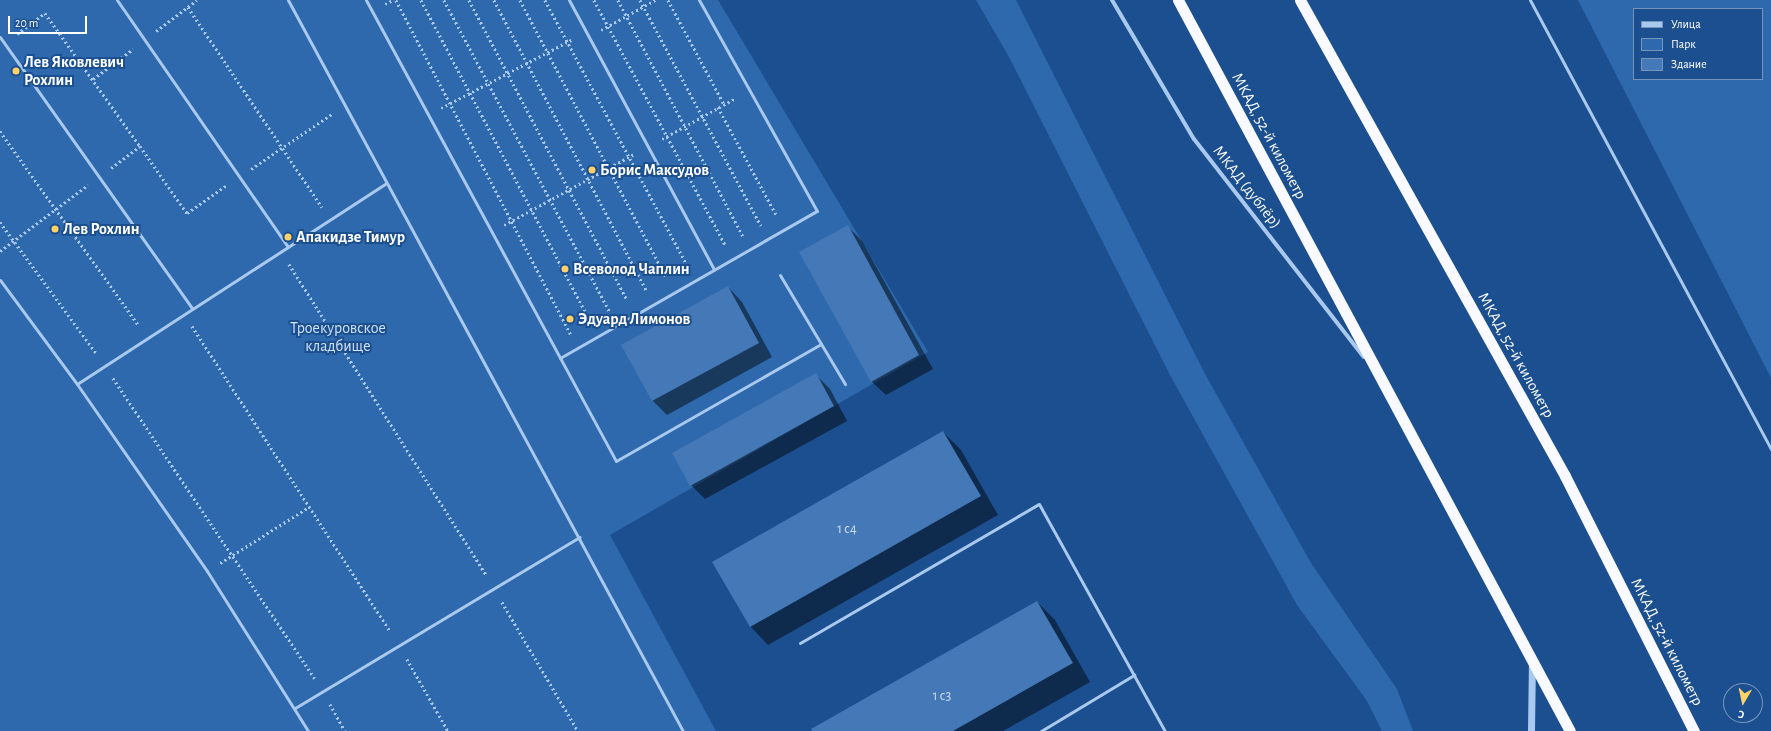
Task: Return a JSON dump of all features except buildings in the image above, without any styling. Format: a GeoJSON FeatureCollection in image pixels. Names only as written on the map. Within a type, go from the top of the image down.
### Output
{"type":"FeatureCollection","features":[{"type":"Feature","properties":{"kind":"highway","name":"МКАД, 52-й километр"},"geometry":{"type":"LineString","coordinates":[[1178,0],[1570,731]]}},
{"type":"Feature","properties":{"kind":"highway","name":"МКАД, 52-й километр"},"geometry":{"type":"LineString","coordinates":[[1300,0],[1565,476],[1694,731]]}},
{"type":"Feature","properties":{"kind":"street","name":"МКАД (дублёр)"},"geometry":{"type":"LineString","coordinates":[[1112,0],[1194,139],[1380,377]]}},
{"type":"Feature","properties":{"kind":"street"},"geometry":{"type":"LineString","coordinates":[[1532,662],[1532,731]]}},
{"type":"Feature","properties":{"kind":"lane"},"geometry":{"type":"LineString","coordinates":[[117,0],[288,247]]}},
{"type":"Feature","properties":{"kind":"lane"},"geometry":{"type":"LineString","coordinates":[[288,0],[386,183],[580,537],[683,731]]}},
{"type":"Feature","properties":{"kind":"lane"},"geometry":{"type":"LineString","coordinates":[[366,0],[616,461],[821,344]]}},
{"type":"Feature","properties":{"kind":"lane"},"geometry":{"type":"LineString","coordinates":[[569,0],[714,269]]}},
{"type":"Feature","properties":{"kind":"lane"},"geometry":{"type":"LineString","coordinates":[[560,358],[817,211],[698,0]]}},
{"type":"Feature","properties":{"kind":"lane"},"geometry":{"type":"LineString","coordinates":[[1530,0],[1771,449]]}},
{"type":"Feature","properties":{"kind":"lane"},"geometry":{"type":"LineString","coordinates":[[0,37],[192,308]]}},
{"type":"Feature","properties":{"kind":"lane"},"geometry":{"type":"LineString","coordinates":[[78,384],[192,308],[386,183]]}},
{"type":"Feature","properties":{"kind":"lane"},"geometry":{"type":"LineString","coordinates":[[780,274],[845,384]]}},
{"type":"Feature","properties":{"kind":"lane"},"geometry":{"type":"LineString","coordinates":[[0,280],[78,384],[207,571],[295,708],[308,731]]}},
{"type":"Feature","properties":{"kind":"lane"},"geometry":{"type":"LineString","coordinates":[[800,643],[1039,504],[1165,731]]}},
{"type":"Feature","properties":{"kind":"lane"},"geometry":{"type":"LineString","coordinates":[[295,708],[580,537]]}},
{"type":"Feature","properties":{"kind":"lane"},"geometry":{"type":"LineString","coordinates":[[1041,731],[1134,675]]}},
{"type":"Feature","properties":{"kind":"path"},"geometry":{"type":"LineString","coordinates":[[396,0],[578,348]]}},
{"type":"Feature","properties":{"kind":"path"},"geometry":{"type":"LineString","coordinates":[[421,0],[597,336]]}},
{"type":"Feature","properties":{"kind":"path"},"geometry":{"type":"LineString","coordinates":[[444,0],[617,325]]}},
{"type":"Feature","properties":{"kind":"path"},"geometry":{"type":"LineString","coordinates":[[470,0],[635,314]]}},
{"type":"Feature","properties":{"kind":"path"},"geometry":{"type":"LineString","coordinates":[[494,0],[654,303]]}},
{"type":"Feature","properties":{"kind":"path"},"geometry":{"type":"LineString","coordinates":[[520,0],[674,292]]}},
{"type":"Feature","properties":{"kind":"path"},"geometry":{"type":"LineString","coordinates":[[545,0],[695,280]]}},
{"type":"Feature","properties":{"kind":"path"},"geometry":{"type":"LineString","coordinates":[[594,0],[733,259]]}},
{"type":"Feature","properties":{"kind":"path"},"geometry":{"type":"LineString","coordinates":[[618,0],[750,249]]}},
{"type":"Feature","properties":{"kind":"path"},"geometry":{"type":"LineString","coordinates":[[640,0],[768,238]]}},
{"type":"Feature","properties":{"kind":"path"},"geometry":{"type":"LineString","coordinates":[[589,37],[655,0]]}},
{"type":"Feature","properties":{"kind":"path"},"geometry":{"type":"LineString","coordinates":[[668,0],[724,104]]}},
{"type":"Feature","properties":{"kind":"path"},"geometry":{"type":"LineString","coordinates":[[188,7],[330,219]]}},
{"type":"Feature","properties":{"kind":"path"},"geometry":{"type":"LineString","coordinates":[[5,43],[45,13],[187,213],[344,105]]}},
{"type":"Feature","properties":{"kind":"path"},"geometry":{"type":"LineString","coordinates":[[428,115],[586,32]]}},
{"type":"Feature","properties":{"kind":"path"},"geometry":{"type":"LineString","coordinates":[[491,233],[749,90]]}},
{"type":"Feature","properties":{"kind":"path"},"geometry":{"type":"LineString","coordinates":[[718,107],[784,229]]}},
{"type":"Feature","properties":{"kind":"path"},"geometry":{"type":"LineString","coordinates":[[0,131],[147,338]]}},
{"type":"Feature","properties":{"kind":"path"},"geometry":{"type":"LineString","coordinates":[[0,251],[140,146]]}},
{"type":"Feature","properties":{"kind":"path"},"geometry":{"type":"LineString","coordinates":[[0,222],[105,365],[323,691],[345,731]]}},
{"type":"Feature","properties":{"kind":"path"},"geometry":{"type":"LineString","coordinates":[[281,251],[494,588],[578,731]]}},
{"type":"Feature","properties":{"kind":"path"},"geometry":{"type":"LineString","coordinates":[[184,314],[399,645],[448,731]]}},
{"type":"Feature","properties":{"kind":"path"},"geometry":{"type":"LineString","coordinates":[[207,571],[309,507]]}},
{"type":"Feature","properties":{"kind":"green space","name":"Троекуровское кладбище"},"geometry":{"type":"Polygon","coordinates":[[[0,0],[718,0],[928,352],[610,535],[716,731],[0,731],[0,0]]]}},
{"type":"Feature","properties":{"kind":"green space"},"geometry":{"type":"Polygon","coordinates":[[[976,0],[1016,0],[1205,374],[1311,563],[1397,689],[1413,731],[1382,731],[1367,701],[1297,605],[1170,375],[1009,57],[976,0]]]}},
{"type":"Feature","properties":{"kind":"green space"},"geometry":{"type":"Polygon","coordinates":[[[1578,0],[1771,0],[1771,378],[1578,0]]]}},
{"type":"Feature","properties":{"kind":"place","name":"Лев Яковлевич Рохлин"},"geometry":{"type":"Point","coordinates":[16,71]}},
{"type":"Feature","properties":{"kind":"place","name":"Борис Максудов"},"geometry":{"type":"Point","coordinates":[592,170]}},
{"type":"Feature","properties":{"kind":"place","name":"Лев Рохлин"},"geometry":{"type":"Point","coordinates":[55,229]}},
{"type":"Feature","properties":{"kind":"place","name":"Апакидзе Тимур"},"geometry":{"type":"Point","coordinates":[288,237]}},
{"type":"Feature","properties":{"kind":"place","name":"Всеволод Чаплин"},"geometry":{"type":"Point","coordinates":[565,269]}},
{"type":"Feature","properties":{"kind":"place","name":"Эдуард Лимонов"},"geometry":{"type":"Point","coordinates":[570,319]}}]}
